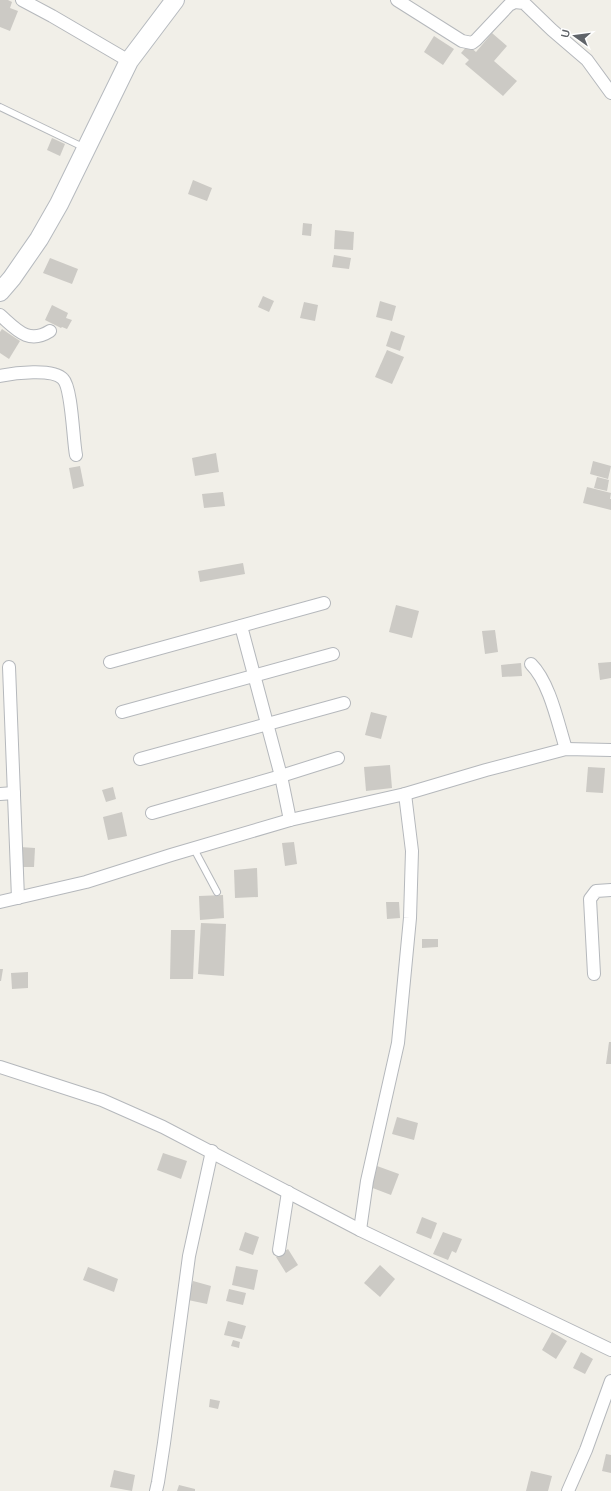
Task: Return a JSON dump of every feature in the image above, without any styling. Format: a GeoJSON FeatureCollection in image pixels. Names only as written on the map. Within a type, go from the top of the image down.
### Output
{"type":"FeatureCollection","features":[{"type":"Feature","properties":{"kind":"street"},"geometry":{"type":"LineString","coordinates":[[22,0],[129,61]]}},
{"type":"Feature","properties":{"kind":"street"},"geometry":{"type":"LineString","coordinates":[[0,292],[12,278],[39,239],[59,204],[129,61],[175,0]]}},
{"type":"Feature","properties":{"kind":"street"},"geometry":{"type":"LineString","coordinates":[[397,0],[462,40],[472,43],[509,5],[515,2],[524,3],[552,30],[587,60],[611,93]]}},
{"type":"Feature","properties":{"kind":"street"},"geometry":{"type":"LineString","coordinates":[[0,315],[25,335],[31,337],[43,336],[50,331]]}},
{"type":"Feature","properties":{"kind":"street"},"geometry":{"type":"LineString","coordinates":[[0,376],[34,373],[52,374],[59,376],[64,380],[69,399],[76,455]]}},
{"type":"Feature","properties":{"kind":"street"},"geometry":{"type":"LineString","coordinates":[[110,662],[324,603]]}},
{"type":"Feature","properties":{"kind":"street"},"geometry":{"type":"LineString","coordinates":[[241,626],[290,820]]}},
{"type":"Feature","properties":{"kind":"street"},"geometry":{"type":"LineString","coordinates":[[122,712],[333,654]]}},
{"type":"Feature","properties":{"kind":"street"},"geometry":{"type":"LineString","coordinates":[[532,664],[546,685],[566,750]]}},
{"type":"Feature","properties":{"kind":"street"},"geometry":{"type":"LineString","coordinates":[[9,667],[18,898]]}},
{"type":"Feature","properties":{"kind":"street"},"geometry":{"type":"LineString","coordinates":[[140,759],[344,702]]}},
{"type":"Feature","properties":{"kind":"street"},"geometry":{"type":"LineString","coordinates":[[0,902],[86,882],[290,820],[405,794],[486,770],[566,750],[611,750]]}},
{"type":"Feature","properties":{"kind":"street"},"geometry":{"type":"LineString","coordinates":[[152,813],[338,758]]}},
{"type":"Feature","properties":{"kind":"street"},"geometry":{"type":"LineString","coordinates":[[0,794],[14,792]]}},
{"type":"Feature","properties":{"kind":"street"},"geometry":{"type":"LineString","coordinates":[[360,1230],[368,1181],[398,1043],[410,918],[411,888],[412,851],[405,794]]}},
{"type":"Feature","properties":{"kind":"street"},"geometry":{"type":"LineString","coordinates":[[594,974],[590,899],[596,891],[611,890]]}},
{"type":"Feature","properties":{"kind":"street"},"geometry":{"type":"LineString","coordinates":[[0,1067],[102,1100],[164,1127],[360,1230],[611,1350]]}},
{"type":"Feature","properties":{"kind":"street"},"geometry":{"type":"LineString","coordinates":[[156,1491],[164,1443],[189,1256],[212,1151]]}},
{"type":"Feature","properties":{"kind":"street"},"geometry":{"type":"LineString","coordinates":[[278,1250],[288,1192]]}},
{"type":"Feature","properties":{"kind":"street"},"geometry":{"type":"LineString","coordinates":[[568,1491],[586,1450],[611,1381]]}},
{"type":"Feature","properties":{"kind":"lane"},"geometry":{"type":"LineString","coordinates":[[0,107],[86,148]]}},
{"type":"Feature","properties":{"kind":"lane"},"geometry":{"type":"LineString","coordinates":[[194,849],[217,892]]}},
{"type":"Feature","properties":{"kind":"building"},"geometry":{"type":"Polygon","coordinates":[[[0,0],[8,0],[12,2],[10,8],[18,11],[10,31],[0,27],[0,0]]]}},
{"type":"Feature","properties":{"kind":"building"},"geometry":{"type":"Polygon","coordinates":[[[492,33],[507,46],[494,61],[517,81],[503,96],[465,64],[469,60],[461,53],[468,45],[476,52],[492,33]]]}},
{"type":"Feature","properties":{"kind":"building"},"geometry":{"type":"Polygon","coordinates":[[[434,36],[454,49],[443,65],[424,52],[434,36]]]}},
{"type":"Feature","properties":{"kind":"building"},"geometry":{"type":"Polygon","coordinates":[[[52,138],[65,144],[60,156],[47,150],[52,138]]]}},
{"type":"Feature","properties":{"kind":"building"},"geometry":{"type":"Polygon","coordinates":[[[193,180],[212,188],[207,201],[188,194],[193,180]]]}},
{"type":"Feature","properties":{"kind":"building"},"geometry":{"type":"Polygon","coordinates":[[[303,223],[312,224],[311,236],[302,235],[303,223]]]}},
{"type":"Feature","properties":{"kind":"building"},"geometry":{"type":"Polygon","coordinates":[[[335,230],[354,232],[353,250],[334,249],[335,230]]]}},
{"type":"Feature","properties":{"kind":"building"},"geometry":{"type":"Polygon","coordinates":[[[334,255],[351,258],[349,269],[332,267],[334,255]]]}},
{"type":"Feature","properties":{"kind":"building"},"geometry":{"type":"Polygon","coordinates":[[[50,258],[78,269],[72,284],[43,273],[50,258]]]}},
{"type":"Feature","properties":{"kind":"building"},"geometry":{"type":"Polygon","coordinates":[[[263,296],[274,301],[269,312],[258,307],[263,296]]]}},
{"type":"Feature","properties":{"kind":"building"},"geometry":{"type":"Polygon","coordinates":[[[380,301],[396,306],[392,321],[376,317],[380,301]]]}},
{"type":"Feature","properties":{"kind":"building"},"geometry":{"type":"Polygon","coordinates":[[[304,302],[318,305],[315,321],[300,318],[304,302]]]}},
{"type":"Feature","properties":{"kind":"building"},"geometry":{"type":"Polygon","coordinates":[[[52,305],[68,313],[66,318],[72,320],[67,329],[61,328],[45,320],[52,305]]]}},
{"type":"Feature","properties":{"kind":"building"},"geometry":{"type":"Polygon","coordinates":[[[2,329],[20,341],[9,359],[0,353],[0,332],[2,329]]]}},
{"type":"Feature","properties":{"kind":"building"},"geometry":{"type":"Polygon","coordinates":[[[391,331],[405,336],[400,351],[386,346],[391,331]]]}},
{"type":"Feature","properties":{"kind":"building"},"geometry":{"type":"Polygon","coordinates":[[[387,350],[404,357],[392,384],[375,377],[387,350]]]}},
{"type":"Feature","properties":{"kind":"building"},"geometry":{"type":"Polygon","coordinates":[[[216,453],[219,472],[195,476],[192,458],[216,453]]]}},
{"type":"Feature","properties":{"kind":"building"},"geometry":{"type":"Polygon","coordinates":[[[593,461],[611,466],[608,479],[590,474],[593,461]]]}},
{"type":"Feature","properties":{"kind":"building"},"geometry":{"type":"Polygon","coordinates":[[[80,466],[84,486],[73,489],[69,468],[80,466]]]}},
{"type":"Feature","properties":{"kind":"building"},"geometry":{"type":"Polygon","coordinates":[[[597,477],[609,480],[607,491],[594,488],[597,477]]]}},
{"type":"Feature","properties":{"kind":"building"},"geometry":{"type":"Polygon","coordinates":[[[587,487],[611,493],[611,510],[583,503],[587,487]]]}},
{"type":"Feature","properties":{"kind":"building"},"geometry":{"type":"Polygon","coordinates":[[[223,492],[225,506],[204,508],[202,494],[223,492]]]}},
{"type":"Feature","properties":{"kind":"building"},"geometry":{"type":"Polygon","coordinates":[[[243,563],[245,574],[200,582],[198,571],[243,563]]]}},
{"type":"Feature","properties":{"kind":"building"},"geometry":{"type":"Polygon","coordinates":[[[396,605],[419,611],[412,638],[389,632],[396,605]]]}},
{"type":"Feature","properties":{"kind":"building"},"geometry":{"type":"Polygon","coordinates":[[[495,630],[498,652],[485,654],[482,631],[495,630]]]}},
{"type":"Feature","properties":{"kind":"building"},"geometry":{"type":"Polygon","coordinates":[[[611,662],[611,678],[600,680],[598,663],[611,662]]]}},
{"type":"Feature","properties":{"kind":"building"},"geometry":{"type":"Polygon","coordinates":[[[521,663],[522,676],[502,677],[501,665],[521,663]]]}},
{"type":"Feature","properties":{"kind":"building"},"geometry":{"type":"Polygon","coordinates":[[[371,712],[387,716],[381,739],[365,735],[371,712]]]}},
{"type":"Feature","properties":{"kind":"building"},"geometry":{"type":"Polygon","coordinates":[[[390,765],[392,788],[366,791],[364,767],[390,765]]]}},
{"type":"Feature","properties":{"kind":"building"},"geometry":{"type":"Polygon","coordinates":[[[588,767],[605,768],[603,793],[586,792],[588,767]]]}},
{"type":"Feature","properties":{"kind":"building"},"geometry":{"type":"Polygon","coordinates":[[[113,787],[116,799],[106,802],[102,790],[113,787]]]}},
{"type":"Feature","properties":{"kind":"building"},"geometry":{"type":"Polygon","coordinates":[[[122,812],[127,836],[108,840],[103,817],[122,812]]]}},
{"type":"Feature","properties":{"kind":"building"},"geometry":{"type":"Polygon","coordinates":[[[294,842],[297,864],[285,866],[282,843],[294,842]]]}},
{"type":"Feature","properties":{"kind":"building"},"geometry":{"type":"Polygon","coordinates":[[[20,847],[35,848],[34,867],[19,867],[20,847]]]}},
{"type":"Feature","properties":{"kind":"building"},"geometry":{"type":"Polygon","coordinates":[[[257,868],[258,897],[235,898],[234,870],[257,868]]]}},
{"type":"Feature","properties":{"kind":"building"},"geometry":{"type":"Polygon","coordinates":[[[223,895],[224,918],[200,920],[199,896],[223,895]]]}},
{"type":"Feature","properties":{"kind":"building"},"geometry":{"type":"Polygon","coordinates":[[[386,902],[399,902],[400,918],[387,919],[386,902]]]}},
{"type":"Feature","properties":{"kind":"building"},"geometry":{"type":"Polygon","coordinates":[[[201,923],[226,924],[224,976],[198,974],[201,923]]]}},
{"type":"Feature","properties":{"kind":"building"},"geometry":{"type":"Polygon","coordinates":[[[171,930],[195,930],[193,979],[170,979],[171,930]]]}},
{"type":"Feature","properties":{"kind":"building"},"geometry":{"type":"Polygon","coordinates":[[[422,939],[438,939],[438,947],[422,948],[422,939]]]}},
{"type":"Feature","properties":{"kind":"building"},"geometry":{"type":"Polygon","coordinates":[[[0,969],[3,969],[1,981],[0,981],[0,969]]]}},
{"type":"Feature","properties":{"kind":"building"},"geometry":{"type":"Polygon","coordinates":[[[28,972],[28,988],[12,989],[11,973],[28,972]]]}},
{"type":"Feature","properties":{"kind":"building"},"geometry":{"type":"Polygon","coordinates":[[[609,1042],[611,1042],[611,1064],[606,1064],[609,1042]]]}},
{"type":"Feature","properties":{"kind":"building"},"geometry":{"type":"Polygon","coordinates":[[[397,1117],[418,1123],[414,1140],[392,1134],[397,1117]]]}},
{"type":"Feature","properties":{"kind":"building"},"geometry":{"type":"Polygon","coordinates":[[[163,1153],[187,1161],[181,1179],[157,1170],[163,1153]]]}},
{"type":"Feature","properties":{"kind":"building"},"geometry":{"type":"Polygon","coordinates":[[[377,1166],[399,1174],[391,1195],[370,1187],[377,1166]]]}},
{"type":"Feature","properties":{"kind":"building"},"geometry":{"type":"Polygon","coordinates":[[[422,1217],[437,1223],[431,1239],[416,1233],[422,1217]]]}},
{"type":"Feature","properties":{"kind":"building"},"geometry":{"type":"Polygon","coordinates":[[[245,1232],[259,1237],[253,1255],[239,1250],[245,1232]]]}},
{"type":"Feature","properties":{"kind":"building"},"geometry":{"type":"Polygon","coordinates":[[[443,1232],[462,1239],[456,1253],[452,1251],[448,1260],[433,1254],[443,1232]]]}},
{"type":"Feature","properties":{"kind":"building"},"geometry":{"type":"Polygon","coordinates":[[[288,1249],[298,1265],[286,1273],[276,1257],[288,1249]]]}},
{"type":"Feature","properties":{"kind":"building"},"geometry":{"type":"Polygon","coordinates":[[[380,1265],[395,1279],[380,1297],[364,1283],[380,1265]]]}},
{"type":"Feature","properties":{"kind":"building"},"geometry":{"type":"Polygon","coordinates":[[[236,1266],[258,1270],[254,1290],[232,1285],[236,1266]]]}},
{"type":"Feature","properties":{"kind":"building"},"geometry":{"type":"Polygon","coordinates":[[[88,1267],[118,1279],[114,1292],[83,1280],[88,1267]]]}},
{"type":"Feature","properties":{"kind":"building"},"geometry":{"type":"Polygon","coordinates":[[[193,1281],[211,1286],[207,1304],[188,1300],[193,1281]]]}},
{"type":"Feature","properties":{"kind":"building"},"geometry":{"type":"Polygon","coordinates":[[[229,1289],[246,1293],[243,1305],[226,1301],[229,1289]]]}},
{"type":"Feature","properties":{"kind":"building"},"geometry":{"type":"Polygon","coordinates":[[[228,1321],[246,1326],[242,1339],[224,1335],[228,1321]]]}},
{"type":"Feature","properties":{"kind":"building"},"geometry":{"type":"Polygon","coordinates":[[[552,1332],[567,1341],[556,1359],[542,1350],[552,1332]]]}},
{"type":"Feature","properties":{"kind":"building"},"geometry":{"type":"Polygon","coordinates":[[[233,1340],[240,1342],[239,1348],[231,1346],[233,1340]]]}},
{"type":"Feature","properties":{"kind":"building"},"geometry":{"type":"Polygon","coordinates":[[[581,1352],[593,1359],[585,1374],[573,1368],[581,1352]]]}},
{"type":"Feature","properties":{"kind":"building"},"geometry":{"type":"Polygon","coordinates":[[[210,1399],[220,1401],[218,1409],[209,1407],[210,1399]]]}},
{"type":"Feature","properties":{"kind":"building"},"geometry":{"type":"Polygon","coordinates":[[[606,1454],[611,1455],[611,1473],[602,1471],[606,1454]]]}},
{"type":"Feature","properties":{"kind":"building"},"geometry":{"type":"Polygon","coordinates":[[[114,1470],[135,1475],[132,1491],[110,1487],[114,1470]]]}},
{"type":"Feature","properties":{"kind":"building"},"geometry":{"type":"Polygon","coordinates":[[[531,1471],[552,1476],[548,1491],[526,1491],[531,1471]]]}},
{"type":"Feature","properties":{"kind":"building"},"geometry":{"type":"Polygon","coordinates":[[[179,1485],[195,1489],[195,1491],[177,1491],[179,1485]]]}}]}
